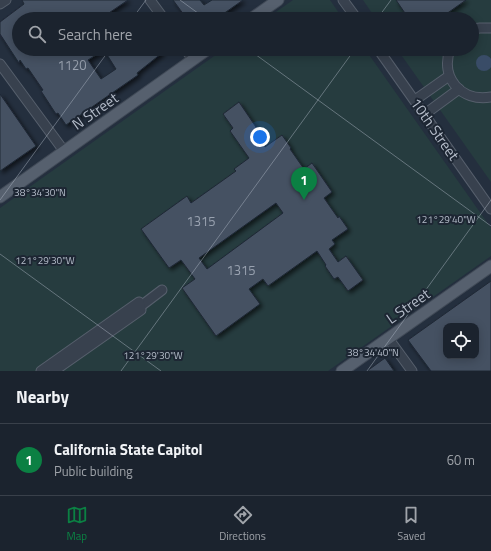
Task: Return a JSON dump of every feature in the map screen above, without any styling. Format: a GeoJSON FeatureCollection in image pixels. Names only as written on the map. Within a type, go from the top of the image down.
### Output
{"type":"FeatureCollection","features":[{"type":"Feature","properties":{"kind":"main road"},"geometry":{"type":"LineString","coordinates":[[261,12],[278,0]]}},
{"type":"Feature","properties":{"kind":"main road","name":"N Street"},"geometry":{"type":"LineString","coordinates":[[0,196],[198,56]]}},
{"type":"Feature","properties":{"kind":"main road","name":"L Street"},"geometry":{"type":"LineString","coordinates":[[342,371],[491,266]]}},
{"type":"Feature","properties":{"kind":"street"},"geometry":{"type":"LineString","coordinates":[[0,4],[6,0]]}},
{"type":"Feature","properties":{"kind":"street"},"geometry":{"type":"LineString","coordinates":[[150,0],[159,12]]}},
{"type":"Feature","properties":{"kind":"street"},"geometry":{"type":"LineString","coordinates":[[343,0],[352,12]]}},
{"type":"Feature","properties":{"kind":"street"},"geometry":{"type":"LineString","coordinates":[[479,28],[491,28]]}},
{"type":"Feature","properties":{"kind":"street","name":"10th Street"},"geometry":{"type":"LineString","coordinates":[[383,56],[491,209]]}},
{"type":"Feature","properties":{"kind":"street"},"geometry":{"type":"LineString","coordinates":[[449,56],[449,76],[459,89],[474,97],[491,97]]}},
{"type":"Feature","properties":{"kind":"street"},"geometry":{"type":"LineString","coordinates":[[0,64],[64,151]]}},
{"type":"Feature","properties":{"kind":"street"},"geometry":{"type":"LineString","coordinates":[[414,100],[449,76]]}},
{"type":"Feature","properties":{"kind":"street"},"geometry":{"type":"LineString","coordinates":[[425,114],[459,89]]}},
{"type":"Feature","properties":{"kind":"street"},"geometry":{"type":"LineString","coordinates":[[49,371],[162,290]]}},
{"type":"Feature","properties":{"kind":"street"},"geometry":{"type":"LineString","coordinates":[[41,371],[139,302],[141,306]]}},
{"type":"Feature","properties":{"kind":"street"},"geometry":{"type":"LineString","coordinates":[[54,371],[141,310],[141,306]]}},
{"type":"Feature","properties":{"kind":"street"},"geometry":{"type":"LineString","coordinates":[[388,338],[412,371]]}},
{"type":"Feature","properties":{"kind":"green space"},"geometry":{"type":"Polygon","coordinates":[[[293,0],[330,0],[338,12],[276,12],[293,0]]]}},
{"type":"Feature","properties":{"kind":"green space"},"geometry":{"type":"Polygon","coordinates":[[[363,0],[491,0],[491,182],[402,56],[479,56],[479,12],[371,12],[363,0]]]}},
{"type":"Feature","properties":{"kind":"green space"},"geometry":{"type":"Polygon","coordinates":[[[214,56],[370,56],[491,228],[491,256],[328,371],[0,371],[0,208],[214,56]]]}},
{"type":"Feature","properties":{"kind":"water"},"geometry":{"type":"Polygon","coordinates":[[[484,55],[491,60],[492,63],[487,70],[484,71],[477,66],[476,63],[481,56],[484,55]]]}},
{"type":"Feature","properties":{"kind":"building"},"geometry":{"type":"Polygon","coordinates":[[[22,0],[128,0],[110,12],[13,12],[24,4],[22,0]]]}},
{"type":"Feature","properties":{"kind":"building"},"geometry":{"type":"Polygon","coordinates":[[[173,0],[200,0],[204,5],[212,0],[243,0],[226,12],[182,12],[173,0]]]}},
{"type":"Feature","properties":{"kind":"building"},"geometry":{"type":"Polygon","coordinates":[[[396,0],[466,0],[449,12],[404,12],[396,0]]]}},
{"type":"Feature","properties":{"kind":"building"},"geometry":{"type":"Polygon","coordinates":[[[12,13],[12,52],[0,34],[0,22],[12,13]]]}},
{"type":"Feature","properties":{"kind":"building"},"geometry":{"type":"Polygon","coordinates":[[[14,56],[94,56],[88,60],[101,79],[116,69],[108,56],[158,56],[137,73],[138,75],[66,125],[58,113],[56,114],[41,91],[43,90],[28,68],[26,69],[20,60],[19,63],[14,56]]]}},
{"type":"Feature","properties":{"kind":"building"},"geometry":{"type":"Polygon","coordinates":[[[0,94],[36,146],[0,171],[0,94]]]}},
{"type":"Feature","properties":{"kind":"building"},"geometry":{"type":"Polygon","coordinates":[[[239,102],[262,136],[265,147],[282,135],[304,169],[312,163],[332,192],[324,198],[348,229],[332,240],[335,244],[329,249],[338,262],[346,256],[363,280],[348,291],[338,277],[334,279],[317,251],[268,286],[263,279],[249,289],[260,304],[216,336],[182,288],[195,279],[181,260],[169,268],[141,229],[187,196],[191,203],[236,171],[234,169],[249,158],[230,131],[233,128],[223,114],[239,102]],[[276,203],[199,258],[207,269],[283,213],[276,203]]]}},
{"type":"Feature","properties":{"kind":"building"},"geometry":{"type":"Polygon","coordinates":[[[491,281],[491,371],[431,371],[408,340],[491,281]]]}},
{"type":"Feature","properties":{"kind":"building"},"geometry":{"type":"Polygon","coordinates":[[[385,358],[394,371],[367,371],[385,358]]]}},
{"type":"Feature","properties":{"kind":"place","name":"California State Capitol"},"geometry":{"type":"Point","coordinates":[304,200]}}]}
